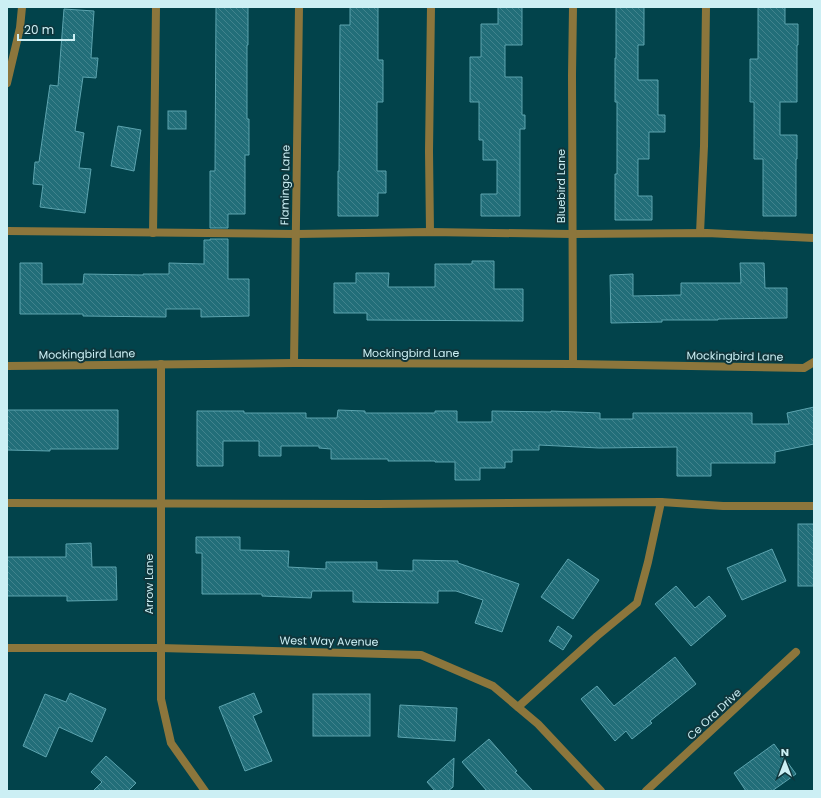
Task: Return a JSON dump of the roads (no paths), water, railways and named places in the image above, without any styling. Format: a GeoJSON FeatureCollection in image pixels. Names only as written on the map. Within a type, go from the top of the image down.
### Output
{"type":"FeatureCollection","features":[{"type":"Feature","properties":{"kind":"street"},"geometry":{"type":"LineString","coordinates":[[7,83],[20,28],[22,7]]}},
{"type":"Feature","properties":{"kind":"street"},"geometry":{"type":"LineString","coordinates":[[153,233],[156,7]]}},
{"type":"Feature","properties":{"kind":"street","name":"Flamingo Lane"},"geometry":{"type":"LineString","coordinates":[[294,363],[299,7]]}},
{"type":"Feature","properties":{"kind":"street"},"geometry":{"type":"LineString","coordinates":[[430,232],[429,151],[431,7]]}},
{"type":"Feature","properties":{"kind":"street","name":"Bluebird Lane"},"geometry":{"type":"LineString","coordinates":[[573,7],[573,364]]}},
{"type":"Feature","properties":{"kind":"street"},"geometry":{"type":"LineString","coordinates":[[700,233],[704,146],[706,7]]}},
{"type":"Feature","properties":{"kind":"street"},"geometry":{"type":"LineString","coordinates":[[7,231],[296,234],[430,232],[572,234],[700,233],[814,238]]}},
{"type":"Feature","properties":{"kind":"street","name":"Mockingbird Lane"},"geometry":{"type":"LineString","coordinates":[[7,366],[294,363],[573,364],[804,368],[814,362]]}},
{"type":"Feature","properties":{"kind":"street","name":"Arrow Lane"},"geometry":{"type":"LineString","coordinates":[[161,364],[161,699],[171,743],[206,791]]}},
{"type":"Feature","properties":{"kind":"street"},"geometry":{"type":"LineString","coordinates":[[518,707],[597,636],[637,603],[648,562],[661,502]]}},
{"type":"Feature","properties":{"kind":"street"},"geometry":{"type":"LineString","coordinates":[[7,504],[400,504],[661,502],[723,506],[814,506]]}},
{"type":"Feature","properties":{"kind":"street","name":"West Way Avenue"},"geometry":{"type":"LineString","coordinates":[[7,648],[160,648],[421,655],[493,686],[538,724],[601,791]]}},
{"type":"Feature","properties":{"kind":"street","name":"Ce Ora Drive"},"geometry":{"type":"LineString","coordinates":[[646,791],[796,652]]}}]}
